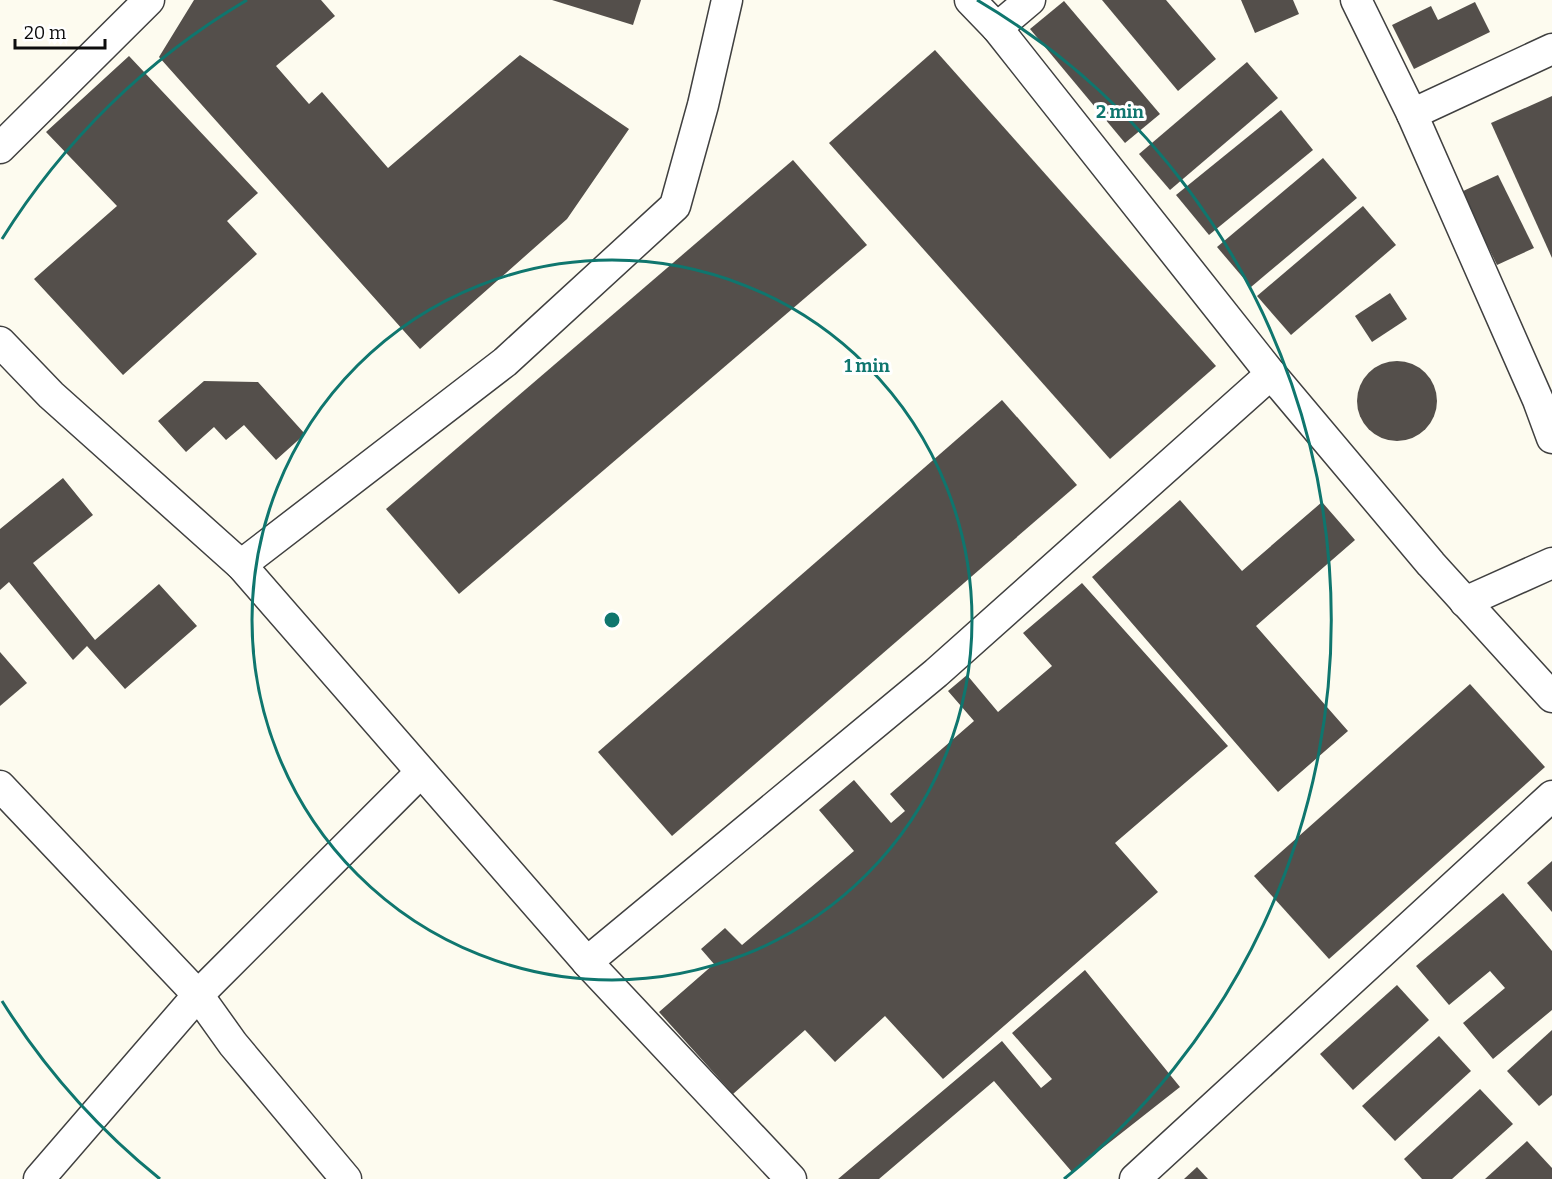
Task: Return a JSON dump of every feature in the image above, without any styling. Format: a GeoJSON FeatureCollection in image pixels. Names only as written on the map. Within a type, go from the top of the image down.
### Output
{"type":"FeatureCollection","features":[{"type":"Feature","properties":{"kind":"street"},"geometry":{"type":"LineString","coordinates":[[0,148],[149,0]]}},
{"type":"Feature","properties":{"kind":"street"},"geometry":{"type":"LineString","coordinates":[[241,565],[505,362],[675,206],[704,105],[727,0]]}},
{"type":"Feature","properties":{"kind":"street"},"geometry":{"type":"LineString","coordinates":[[970,0],[997,28],[1271,374],[1465,602],[1552,697]]}},
{"type":"Feature","properties":{"kind":"street"},"geometry":{"type":"LineString","coordinates":[[997,28],[1030,0]]}},
{"type":"Feature","properties":{"kind":"street"},"geometry":{"type":"LineString","coordinates":[[1356,0],[1412,114],[1538,399],[1552,438]]}},
{"type":"Feature","properties":{"kind":"street"},"geometry":{"type":"LineString","coordinates":[[1412,114],[1552,49]]}},
{"type":"Feature","properties":{"kind":"street"},"geometry":{"type":"LineString","coordinates":[[0,342],[51,395],[241,565],[587,962],[780,1175]]}},
{"type":"Feature","properties":{"kind":"street"},"geometry":{"type":"LineString","coordinates":[[587,962],[936,673],[1271,374]]}},
{"type":"Feature","properties":{"kind":"street"},"geometry":{"type":"LineString","coordinates":[[1465,602],[1552,562]]}},
{"type":"Feature","properties":{"kind":"street"},"geometry":{"type":"LineString","coordinates":[[39,1179],[198,995],[422,772]]}},
{"type":"Feature","properties":{"kind":"street"},"geometry":{"type":"LineString","coordinates":[[0,786],[198,995],[233,1044],[346,1179]]}},
{"type":"Feature","properties":{"kind":"street"},"geometry":{"type":"LineString","coordinates":[[1135,1179],[1552,796]]}},
{"type":"Feature","properties":{"kind":"building"},"geometry":{"type":"Polygon","coordinates":[[[194,0],[321,0],[335,16],[276,66],[309,104],[322,92],[388,168],[520,55],[629,129],[567,219],[420,349],[159,57],[194,0]]]}},
{"type":"Feature","properties":{"kind":"building"},"geometry":{"type":"Polygon","coordinates":[[[552,0],[641,0],[633,25],[552,0]]]}},
{"type":"Feature","properties":{"kind":"building"},"geometry":{"type":"Polygon","coordinates":[[[1102,0],[1166,0],[1216,59],[1178,91],[1102,0]]]}},
{"type":"Feature","properties":{"kind":"building"},"geometry":{"type":"Polygon","coordinates":[[[1241,0],[1293,0],[1299,14],[1255,33],[1241,0]]]}},
{"type":"Feature","properties":{"kind":"building"},"geometry":{"type":"Polygon","coordinates":[[[1064,1],[1160,114],[1125,143],[1030,29],[1064,1]]]}},
{"type":"Feature","properties":{"kind":"building"},"geometry":{"type":"Polygon","coordinates":[[[1475,2],[1490,32],[1414,69],[1392,25],[1431,6],[1438,20],[1475,2]]]}},
{"type":"Feature","properties":{"kind":"building"},"geometry":{"type":"Polygon","coordinates":[[[935,50],[1216,366],[1110,459],[829,143],[935,50]]]}},
{"type":"Feature","properties":{"kind":"building"},"geometry":{"type":"Polygon","coordinates":[[[129,56],[258,193],[227,221],[257,254],[123,375],[34,279],[117,206],[46,132],[129,56]]]}},
{"type":"Feature","properties":{"kind":"building"},"geometry":{"type":"Polygon","coordinates":[[[1247,62],[1278,98],[1170,190],[1139,154],[1247,62]]]}},
{"type":"Feature","properties":{"kind":"building"},"geometry":{"type":"Polygon","coordinates":[[[1552,96],[1552,258],[1491,123],[1552,96]]]}},
{"type":"Feature","properties":{"kind":"building"},"geometry":{"type":"Polygon","coordinates":[[[1281,110],[1313,150],[1209,235],[1176,195],[1281,110]]]}},
{"type":"Feature","properties":{"kind":"building"},"geometry":{"type":"Polygon","coordinates":[[[1323,158],[1357,198],[1251,287],[1217,247],[1323,158]]]}},
{"type":"Feature","properties":{"kind":"building"},"geometry":{"type":"Polygon","coordinates":[[[793,160],[867,245],[459,594],[386,509],[793,160]]]}},
{"type":"Feature","properties":{"kind":"building"},"geometry":{"type":"Polygon","coordinates":[[[1498,175],[1534,248],[1497,265],[1461,192],[1498,175]]]}},
{"type":"Feature","properties":{"kind":"building"},"geometry":{"type":"Polygon","coordinates":[[[1363,206],[1396,245],[1291,335],[1257,296],[1363,206]]]}},
{"type":"Feature","properties":{"kind":"building"},"geometry":{"type":"Polygon","coordinates":[[[1390,293],[1407,319],[1372,342],[1355,316],[1390,293]]]}},
{"type":"Feature","properties":{"kind":"building"},"geometry":{"type":"Polygon","coordinates":[[[1397,361],[1412,364],[1425,373],[1434,386],[1437,401],[1434,416],[1425,429],[1412,438],[1397,441],[1382,438],[1369,429],[1360,416],[1357,401],[1360,386],[1369,373],[1382,364],[1397,361]]]}},
{"type":"Feature","properties":{"kind":"building"},"geometry":{"type":"Polygon","coordinates":[[[204,381],[258,382],[305,434],[276,460],[244,425],[226,440],[214,427],[186,452],[158,421],[204,381]]]}},
{"type":"Feature","properties":{"kind":"building"},"geometry":{"type":"Polygon","coordinates":[[[1002,400],[1077,485],[672,836],[598,752],[1002,400]]]}},
{"type":"Feature","properties":{"kind":"building"},"geometry":{"type":"Polygon","coordinates":[[[63,478],[93,515],[33,563],[95,640],[159,584],[197,626],[125,689],[87,646],[73,660],[9,582],[0,590],[0,529],[63,478]]]}},
{"type":"Feature","properties":{"kind":"building"},"geometry":{"type":"Polygon","coordinates":[[[1180,500],[1242,571],[1322,502],[1355,540],[1256,626],[1348,731],[1278,792],[1092,577],[1180,500]]]}},
{"type":"Feature","properties":{"kind":"building"},"geometry":{"type":"Polygon","coordinates":[[[1082,583],[1228,746],[1115,843],[1158,892],[943,1079],[885,1016],[835,1062],[805,1030],[733,1094],[659,1012],[714,964],[701,949],[725,928],[742,945],[854,851],[819,810],[854,780],[891,823],[905,811],[890,794],[974,721],[948,691],[967,675],[998,712],[1052,666],[1023,633],[1082,583]]]}},
{"type":"Feature","properties":{"kind":"building"},"geometry":{"type":"Polygon","coordinates":[[[0,652],[27,683],[0,706],[0,652]]]}},
{"type":"Feature","properties":{"kind":"building"},"geometry":{"type":"Polygon","coordinates":[[[1470,684],[1545,767],[1329,959],[1254,876],[1470,684]]]}},
{"type":"Feature","properties":{"kind":"building"},"geometry":{"type":"Polygon","coordinates":[[[1552,861],[1552,912],[1527,883],[1552,861]]]}},
{"type":"Feature","properties":{"kind":"building"},"geometry":{"type":"Polygon","coordinates":[[[1503,893],[1552,951],[1552,1010],[1493,1059],[1463,1023],[1505,988],[1490,971],[1449,1005],[1416,966],[1503,893]]]}},
{"type":"Feature","properties":{"kind":"building"},"geometry":{"type":"Polygon","coordinates":[[[1085,970],[1180,1087],[1072,1172],[994,1081],[879,1179],[838,1179],[1002,1041],[1041,1088],[1052,1079],[1012,1033],[1085,970]]]}},
{"type":"Feature","properties":{"kind":"building"},"geometry":{"type":"Polygon","coordinates":[[[1397,985],[1429,1020],[1353,1090],[1320,1054],[1397,985]]]}},
{"type":"Feature","properties":{"kind":"building"},"geometry":{"type":"Polygon","coordinates":[[[1552,1030],[1552,1095],[1539,1106],[1507,1071],[1552,1030]]]}},
{"type":"Feature","properties":{"kind":"building"},"geometry":{"type":"Polygon","coordinates":[[[1439,1036],[1471,1071],[1395,1141],[1362,1106],[1439,1036]]]}},
{"type":"Feature","properties":{"kind":"building"},"geometry":{"type":"Polygon","coordinates":[[[1480,1089],[1513,1124],[1452,1179],[1422,1179],[1404,1159],[1480,1089]]]}},
{"type":"Feature","properties":{"kind":"building"},"geometry":{"type":"Polygon","coordinates":[[[1527,1141],[1552,1168],[1552,1179],[1485,1179],[1527,1141]]]}},
{"type":"Feature","properties":{"kind":"building"},"geometry":{"type":"Polygon","coordinates":[[[1197,1167],[1208,1179],[1184,1179],[1197,1167]]]}}]}
